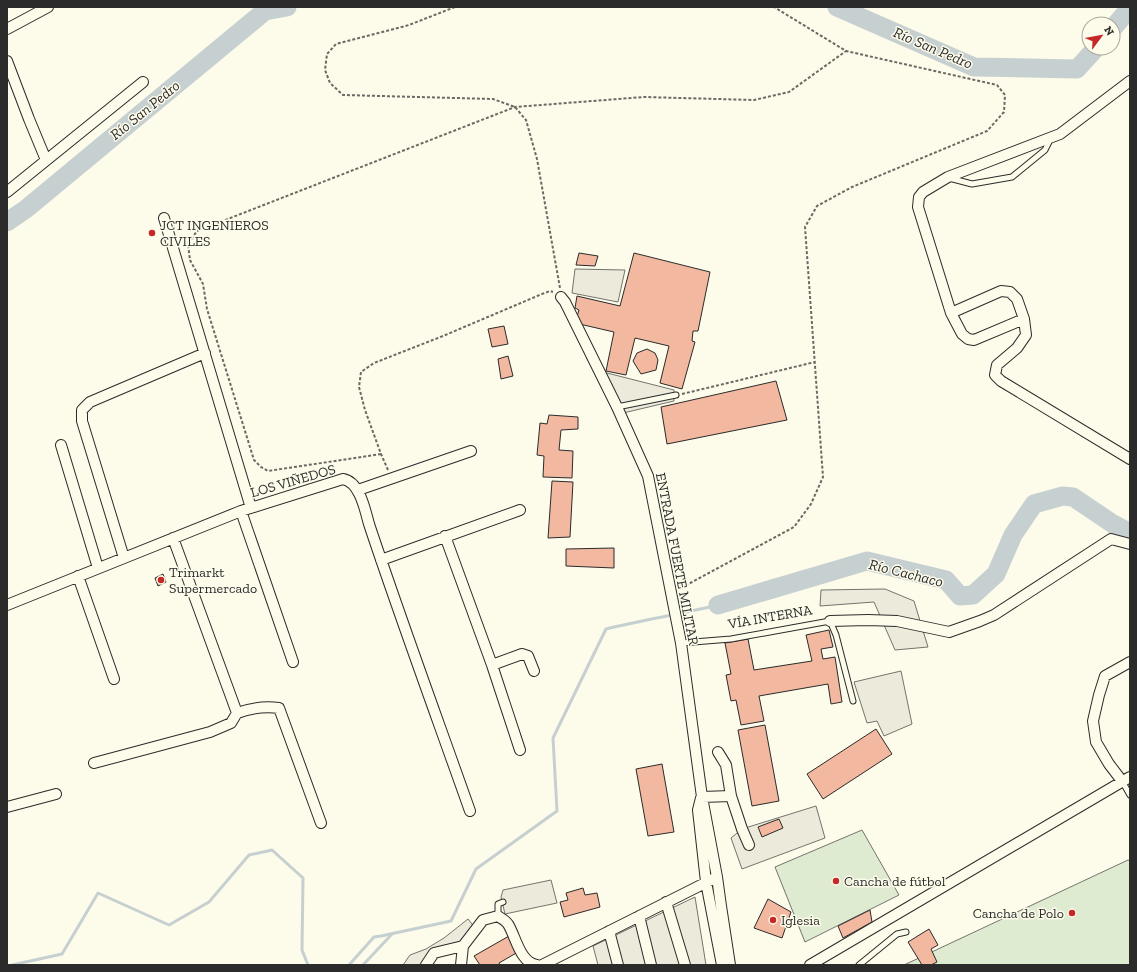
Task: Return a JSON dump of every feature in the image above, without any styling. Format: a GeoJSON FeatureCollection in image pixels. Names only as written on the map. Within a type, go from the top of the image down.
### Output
{"type":"FeatureCollection","features":[{"type":"Feature","properties":{"kind":"street"},"geometry":{"type":"LineString","coordinates":[[7,29],[48,7]]}},
{"type":"Feature","properties":{"kind":"street"},"geometry":{"type":"LineString","coordinates":[[7,61],[46,160]]}},
{"type":"Feature","properties":{"kind":"street"},"geometry":{"type":"LineString","coordinates":[[7,192],[143,82]]}},
{"type":"Feature","properties":{"kind":"street"},"geometry":{"type":"LineString","coordinates":[[1024,319],[974,340],[968,339],[962,334],[951,313],[918,207],[919,197],[923,192],[948,177],[1060,134],[1130,82]]}},
{"type":"Feature","properties":{"kind":"street"},"geometry":{"type":"LineString","coordinates":[[164,218],[205,353],[246,509],[293,662]]}},
{"type":"Feature","properties":{"kind":"street"},"geometry":{"type":"LineString","coordinates":[[951,313],[1001,291],[1010,292],[1017,299],[1024,319],[1026,335],[1017,348],[997,366],[995,374],[1001,381],[1130,459]]}},
{"type":"Feature","properties":{"kind":"street","name":"ENTRADA FUERTE MILITAR"},"geometry":{"type":"LineString","coordinates":[[561,297],[565,302],[617,407],[648,476],[680,642],[702,797],[717,877],[730,965]]}},
{"type":"Feature","properties":{"kind":"street"},"geometry":{"type":"LineString","coordinates":[[124,558],[82,421],[82,410],[90,402],[205,353]]}},
{"type":"Feature","properties":{"kind":"street"},"geometry":{"type":"LineString","coordinates":[[61,444],[98,568]]}},
{"type":"Feature","properties":{"kind":"street"},"geometry":{"type":"LineString","coordinates":[[470,811],[381,560],[358,490],[471,451]]}},
{"type":"Feature","properties":{"kind":"street","name":"LOS VIÑEDOS"},"geometry":{"type":"LineString","coordinates":[[7,605],[246,509],[343,479],[351,482],[358,490]]}},
{"type":"Feature","properties":{"kind":"street"},"geometry":{"type":"LineString","coordinates":[[381,560],[520,510]]}},
{"type":"Feature","properties":{"kind":"street"},"geometry":{"type":"LineString","coordinates":[[445,536],[492,665],[520,750]]}},
{"type":"Feature","properties":{"kind":"street"},"geometry":{"type":"LineString","coordinates":[[172,538],[237,713]]}},
{"type":"Feature","properties":{"kind":"street"},"geometry":{"type":"LineString","coordinates":[[830,621],[896,621],[948,632],[994,615],[1111,539],[1130,544]]}},
{"type":"Feature","properties":{"kind":"street"},"geometry":{"type":"LineString","coordinates":[[78,576],[114,679]]}},
{"type":"Feature","properties":{"kind":"street"},"geometry":{"type":"LineString","coordinates":[[492,665],[522,654],[528,656],[534,671]]}},
{"type":"Feature","properties":{"kind":"street"},"geometry":{"type":"LineString","coordinates":[[810,965],[1126,779],[1109,764],[1096,742],[1093,721],[1099,695],[1106,676],[1130,662]]}},
{"type":"Feature","properties":{"kind":"street"},"geometry":{"type":"LineString","coordinates":[[94,763],[210,732],[231,723],[237,713],[248,709],[268,706],[279,708],[321,823]]}},
{"type":"Feature","properties":{"kind":"street"},"geometry":{"type":"LineString","coordinates":[[718,752],[726,765],[731,796],[749,845]]}},
{"type":"Feature","properties":{"kind":"street"},"geometry":{"type":"LineString","coordinates":[[7,807],[56,794]]}},
{"type":"Feature","properties":{"kind":"street"},"geometry":{"type":"LineString","coordinates":[[702,797],[731,796]]}},
{"type":"Feature","properties":{"kind":"street","name":"ENTRADA FUERTE MILITAR"},"geometry":{"type":"LineString","coordinates":[[702,797],[698,810],[706,882],[722,965]]}},
{"type":"Feature","properties":{"kind":"street"},"geometry":{"type":"LineString","coordinates":[[542,965],[717,877]]}},
{"type":"Feature","properties":{"kind":"street"},"geometry":{"type":"LineString","coordinates":[[666,902],[685,965]]}},
{"type":"Feature","properties":{"kind":"street"},"geometry":{"type":"LineString","coordinates":[[461,965],[462,946],[483,920],[498,916],[508,923],[525,959],[532,964],[537,965]]}},
{"type":"Feature","properties":{"kind":"street"},"geometry":{"type":"LineString","coordinates":[[639,916],[651,965]]}},
{"type":"Feature","properties":{"kind":"street"},"geometry":{"type":"LineString","coordinates":[[609,932],[618,965]]}},
{"type":"Feature","properties":{"kind":"street"},"geometry":{"type":"LineString","coordinates":[[426,965],[434,953],[462,946]]}},
{"type":"Feature","properties":{"kind":"lane"},"geometry":{"type":"LineString","coordinates":[[948,177],[972,184],[1012,177],[1044,150],[1052,138]]}},
{"type":"Feature","properties":{"kind":"lane"},"geometry":{"type":"LineString","coordinates":[[617,407],[676,395]]}},
{"type":"Feature","properties":{"kind":"lane","name":"VÍA INTERNA"},"geometry":{"type":"LineString","coordinates":[[680,642],[731,639],[830,621],[836,635],[853,701]]}},
{"type":"Feature","properties":{"kind":"lane"},"geometry":{"type":"LineString","coordinates":[[1126,779],[1130,795]]}},
{"type":"Feature","properties":{"kind":"lane"},"geometry":{"type":"LineString","coordinates":[[498,916],[498,904],[503,902]]}},
{"type":"Feature","properties":{"kind":"lane"},"geometry":{"type":"LineString","coordinates":[[859,965],[897,934],[906,932]]}},
{"type":"Feature","properties":{"kind":"path"},"geometry":{"type":"LineString","coordinates":[[455,7],[409,25],[336,44],[327,54],[325,70],[330,83],[343,94],[493,99],[515,107],[526,120],[537,160],[561,297]]}},
{"type":"Feature","properties":{"kind":"path"},"geometry":{"type":"LineString","coordinates":[[671,595],[794,527],[811,504],[823,477],[805,227],[817,206],[852,187],[986,132],[1004,112],[1005,95],[997,85],[846,51],[774,7]]}},
{"type":"Feature","properties":{"kind":"path"},"geometry":{"type":"LineString","coordinates":[[381,454],[268,471],[254,460],[207,309],[203,284],[190,260],[188,244],[197,231],[515,107],[644,97],[754,100],[789,92],[846,51]]}},
{"type":"Feature","properties":{"kind":"path"},"geometry":{"type":"LineString","coordinates":[[392,478],[381,454],[365,410],[359,387],[361,372],[374,363],[550,291],[561,297]]}},
{"type":"Feature","properties":{"kind":"path"},"geometry":{"type":"LineString","coordinates":[[676,395],[815,362]]}},
{"type":"Feature","properties":{"kind":"green space","name":"Cancha de fútbol"},"geometry":{"type":"Polygon","coordinates":[[[862,830],[899,895],[805,942],[775,867],[862,830]]]}},
{"type":"Feature","properties":{"kind":"green space","name":"Cancha de Polo"},"geometry":{"type":"Polygon","coordinates":[[[1128,860],[1130,861],[1130,965],[904,965],[1128,860]]]}},
{"type":"Feature","properties":{"kind":"shaded area"},"geometry":{"type":"Polygon","coordinates":[[[575,269],[625,270],[618,302],[572,293],[575,269]]]}},
{"type":"Feature","properties":{"kind":"shaded area"},"geometry":{"type":"Polygon","coordinates":[[[603,372],[674,390],[674,401],[623,413],[603,372]]]}},
{"type":"Feature","properties":{"kind":"shaded area"},"geometry":{"type":"Polygon","coordinates":[[[885,589],[914,601],[928,647],[895,650],[874,602],[820,606],[821,590],[885,589]]]}},
{"type":"Feature","properties":{"kind":"shaded area"},"geometry":{"type":"Polygon","coordinates":[[[901,671],[912,724],[884,736],[877,721],[867,723],[854,682],[901,671]]]}},
{"type":"Feature","properties":{"kind":"shaded area"},"geometry":{"type":"Polygon","coordinates":[[[816,806],[825,838],[742,869],[731,838],[742,829],[816,806]]]}},
{"type":"Feature","properties":{"kind":"shaded area"},"geometry":{"type":"Polygon","coordinates":[[[551,880],[557,903],[505,914],[501,897],[503,890],[551,880]]]}},
{"type":"Feature","properties":{"kind":"shaded area"},"geometry":{"type":"Polygon","coordinates":[[[695,897],[706,965],[598,965],[593,946],[695,897]]]}},
{"type":"Feature","properties":{"kind":"shaded area"},"geometry":{"type":"Polygon","coordinates":[[[468,919],[475,928],[460,942],[424,961],[421,965],[403,965],[410,955],[426,949],[444,938],[468,919]]]}},
{"type":"Feature","properties":{"kind":"building"},"geometry":{"type":"Polygon","coordinates":[[[579,253],[598,256],[595,266],[576,265],[579,253]]]}},
{"type":"Feature","properties":{"kind":"building"},"geometry":{"type":"Polygon","coordinates":[[[634,253],[710,272],[698,331],[693,331],[692,341],[695,342],[682,389],[660,383],[669,346],[635,338],[626,375],[606,371],[614,332],[575,323],[579,310],[575,308],[577,296],[620,306],[634,253]]]}},
{"type":"Feature","properties":{"kind":"building"},"geometry":{"type":"Polygon","coordinates":[[[504,326],[508,344],[492,347],[488,329],[504,326]]]}},
{"type":"Feature","properties":{"kind":"building"},"geometry":{"type":"Polygon","coordinates":[[[647,349],[655,353],[658,360],[656,370],[641,374],[633,361],[637,353],[647,349]]]}},
{"type":"Feature","properties":{"kind":"building"},"geometry":{"type":"Polygon","coordinates":[[[508,356],[513,376],[501,379],[498,359],[508,356]]]}},
{"type":"Feature","properties":{"kind":"building"},"geometry":{"type":"Polygon","coordinates":[[[776,381],[787,420],[667,444],[661,407],[776,381]]]}},
{"type":"Feature","properties":{"kind":"building"},"geometry":{"type":"Polygon","coordinates":[[[549,415],[578,417],[578,429],[561,430],[559,450],[573,451],[572,478],[543,477],[544,456],[537,455],[540,423],[547,424],[549,415]]]}},
{"type":"Feature","properties":{"kind":"building"},"geometry":{"type":"Polygon","coordinates":[[[552,481],[573,482],[570,537],[548,538],[552,481]]]}},
{"type":"Feature","properties":{"kind":"building"},"geometry":{"type":"Polygon","coordinates":[[[614,548],[614,568],[566,566],[566,549],[614,548]]]}},
{"type":"Feature","properties":{"kind":"building","name":"Trimarkt Supermercado"},"geometry":{"type":"Polygon","coordinates":[[[163,574],[166,582],[158,586],[155,578],[163,574]]]}},
{"type":"Feature","properties":{"kind":"building"},"geometry":{"type":"Polygon","coordinates":[[[829,630],[833,647],[821,649],[823,659],[835,657],[842,702],[831,704],[828,684],[759,696],[764,721],[741,725],[736,700],[731,701],[726,675],[731,674],[725,643],[748,639],[754,670],[812,661],[806,635],[829,630]]]}},
{"type":"Feature","properties":{"kind":"building"},"geometry":{"type":"Polygon","coordinates":[[[765,725],[779,801],[752,806],[738,730],[765,725]]]}},
{"type":"Feature","properties":{"kind":"building"},"geometry":{"type":"Polygon","coordinates":[[[876,729],[892,754],[823,799],[807,774],[876,729]]]}},
{"type":"Feature","properties":{"kind":"building"},"geometry":{"type":"Polygon","coordinates":[[[662,764],[674,832],[648,836],[636,769],[662,764]]]}},
{"type":"Feature","properties":{"kind":"building"},"geometry":{"type":"Polygon","coordinates":[[[779,819],[783,828],[762,837],[758,827],[779,819]]]}},
{"type":"Feature","properties":{"kind":"building"},"geometry":{"type":"Polygon","coordinates":[[[583,888],[585,895],[597,893],[600,907],[564,917],[560,902],[568,900],[566,893],[583,888]]]}},
{"type":"Feature","properties":{"kind":"building","name":"Iglesia"},"geometry":{"type":"Polygon","coordinates":[[[768,899],[791,912],[782,938],[754,928],[768,899]]]}},
{"type":"Feature","properties":{"kind":"building"},"geometry":{"type":"Polygon","coordinates":[[[870,910],[872,922],[843,938],[838,926],[870,910]]]}},
{"type":"Feature","properties":{"kind":"building"},"geometry":{"type":"Polygon","coordinates":[[[929,929],[938,945],[931,949],[937,962],[931,965],[922,965],[908,942],[929,929]]]}},
{"type":"Feature","properties":{"kind":"building"},"geometry":{"type":"Polygon","coordinates":[[[509,936],[518,952],[499,963],[500,965],[480,965],[474,956],[509,936]]]}},
{"type":"Feature","properties":{"kind":"waterway","name":"Río San Pedro"},"geometry":{"type":"LineString","coordinates":[[7,222],[26,209],[265,11],[287,7]]}},
{"type":"Feature","properties":{"kind":"waterway","name":"Río San Pedro"},"geometry":{"type":"LineString","coordinates":[[837,7],[974,67],[1077,69],[1089,56]]}},
{"type":"Feature","properties":{"kind":"waterway","name":"Río San Pedro"},"geometry":{"type":"LineString","coordinates":[[1121,19],[1130,8]]}},
{"type":"Feature","properties":{"kind":"waterway","name":"Río Cachaco"},"geometry":{"type":"LineString","coordinates":[[718,605],[867,561],[946,580],[960,596],[973,595],[996,574],[1013,535],[1034,504],[1063,496],[1073,497],[1113,524],[1130,533]]}},
{"type":"Feature","properties":{"kind":"waterway"},"geometry":{"type":"LineString","coordinates":[[381,936],[451,921],[476,869],[557,811],[553,738],[606,629],[718,605]]}},
{"type":"Feature","properties":{"kind":"waterway"},"geometry":{"type":"LineString","coordinates":[[12,965],[62,954],[98,893],[169,925],[209,902],[249,855],[272,850],[303,878],[302,950],[308,965]]}},
{"type":"Feature","properties":{"kind":"waterway"},"geometry":{"type":"LineString","coordinates":[[363,965],[392,934]]}},
{"type":"Feature","properties":{"kind":"waterway"},"geometry":{"type":"LineString","coordinates":[[349,965],[374,937],[381,936]]}},
{"type":"Feature","properties":{"kind":"place","name":"JCT INGENIEROS CIVILES"},"geometry":{"type":"Point","coordinates":[152,233]}},
{"type":"Feature","properties":{"kind":"place","name":"Trimarkt Supermercado"},"geometry":{"type":"Point","coordinates":[161,580]}},
{"type":"Feature","properties":{"kind":"place","name":"Cancha de fútbol"},"geometry":{"type":"Point","coordinates":[836,881]}},
{"type":"Feature","properties":{"kind":"place","name":"Cancha de Polo"},"geometry":{"type":"Point","coordinates":[1072,913]}},
{"type":"Feature","properties":{"kind":"place","name":"Iglesia"},"geometry":{"type":"Point","coordinates":[773,920]}}]}
